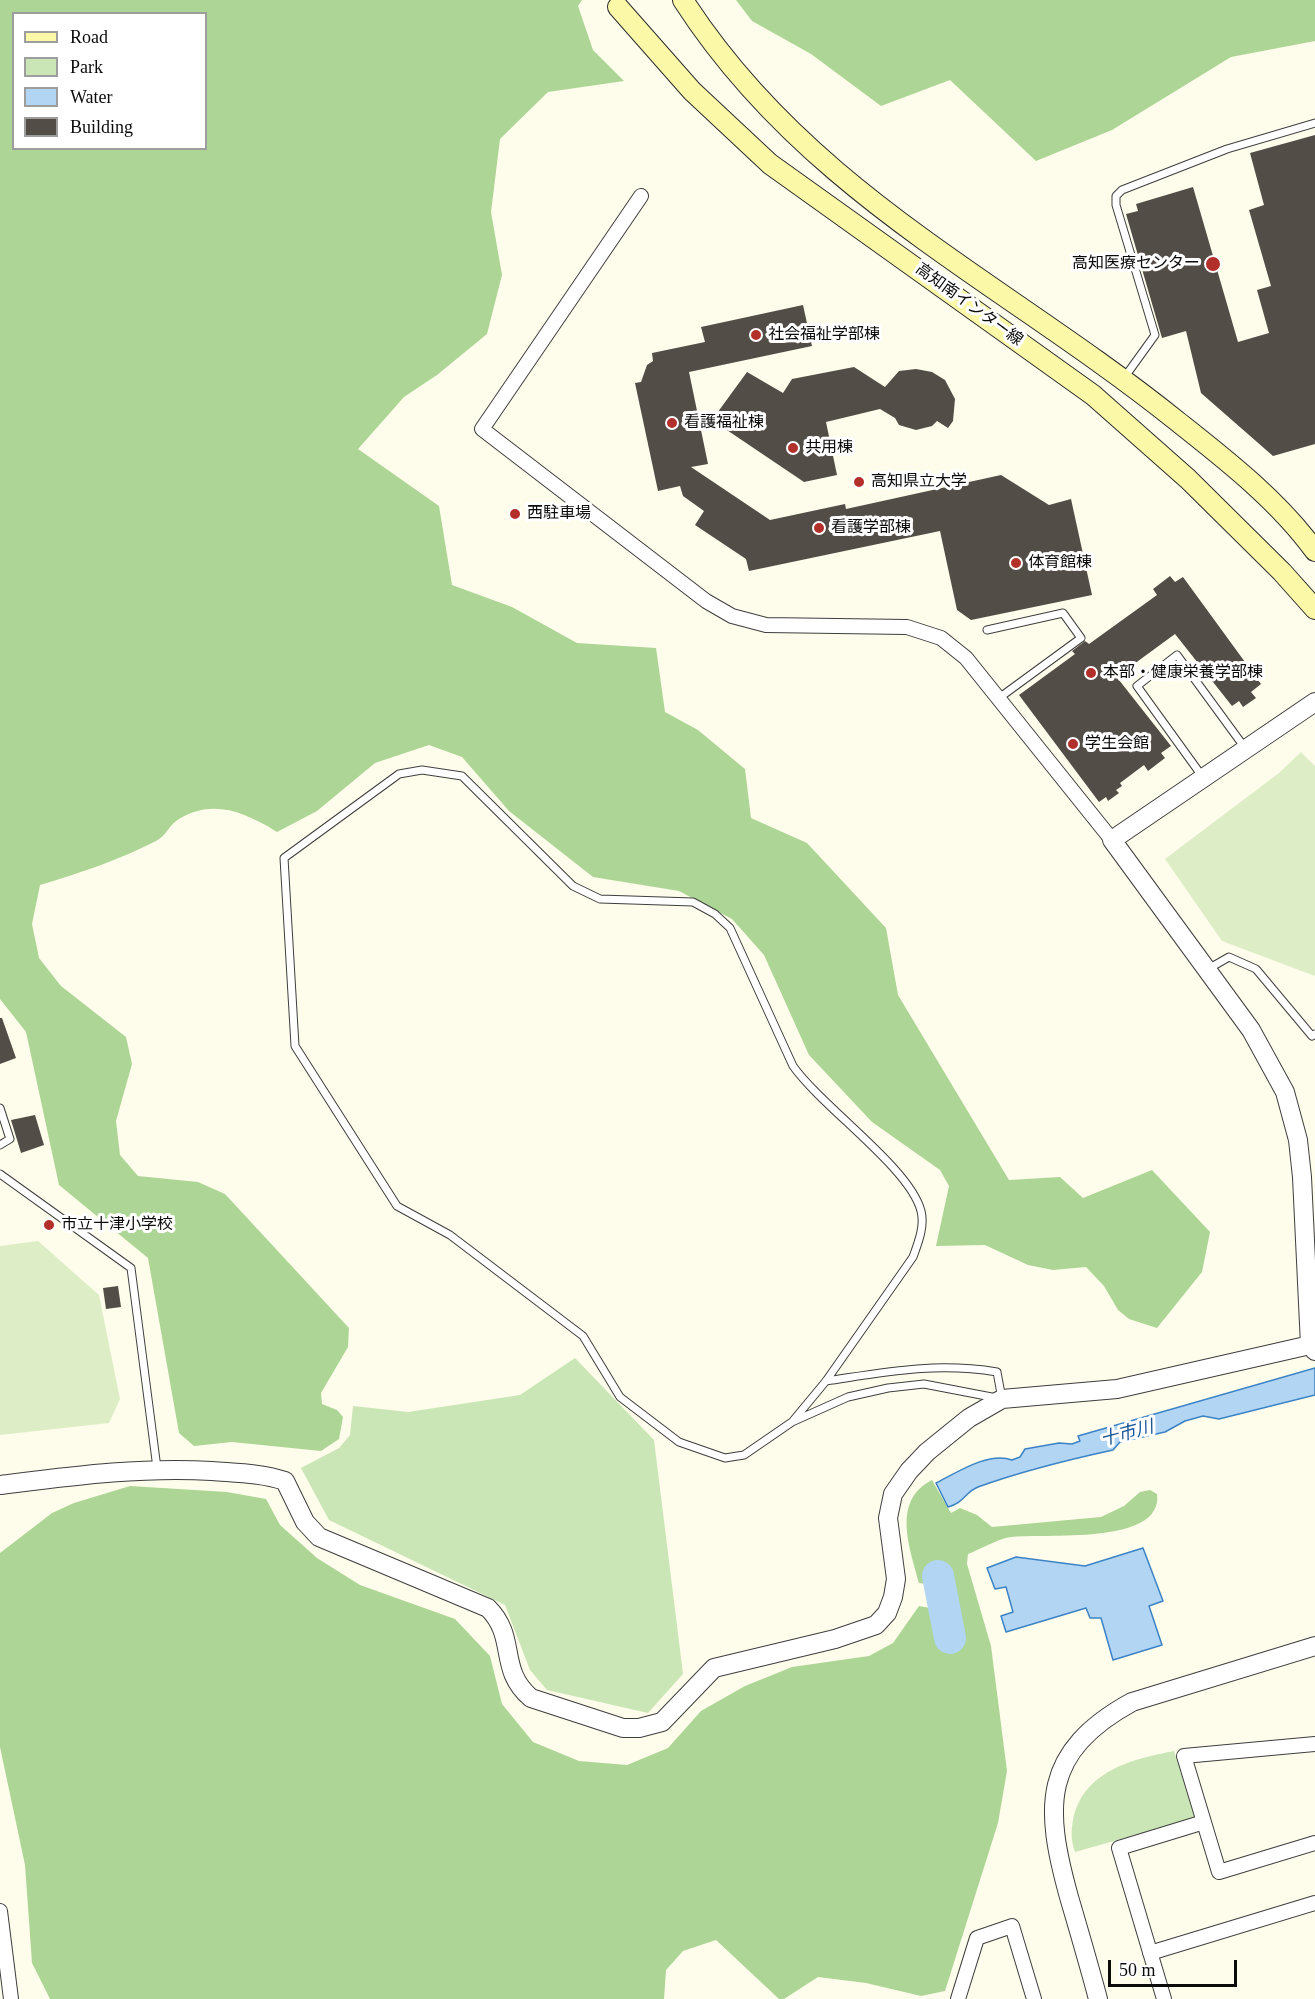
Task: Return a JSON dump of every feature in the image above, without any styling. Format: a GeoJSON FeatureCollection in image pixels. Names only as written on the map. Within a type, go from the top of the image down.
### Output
{"type":"FeatureCollection","features":[{"type":"Feature","properties":{"kind":"main road","name":"高知南インター線"},"geometry":{"type":"LineString","coordinates":[[683,0],[708,39],[738,76],[808,147],[915,235],[1124,378],[1215,451],[1266,497],[1315,551]]}},
{"type":"Feature","properties":{"kind":"main road","name":"高知南インター線"},"geometry":{"type":"LineString","coordinates":[[618,7],[692,92],[770,164],[1093,395],[1188,479],[1315,609]]}},
{"type":"Feature","properties":{"kind":"street"},"geometry":{"type":"LineString","coordinates":[[0,1485],[97,1472],[157,1468],[265,1474],[285,1482],[305,1522],[319,1537],[488,1608],[504,1630],[511,1675],[520,1689],[531,1698],[622,1728],[639,1728],[662,1722],[714,1668],[835,1640],[876,1625],[886,1613],[893,1598],[896,1579],[888,1518],[893,1494],[909,1471],[927,1452],[969,1418],[1002,1398],[1117,1389],[1313,1348],[1302,1177],[1286,1092],[1271,1062],[1208,969],[1112,840],[966,658],[941,638],[907,627],[766,625],[732,616],[706,601],[482,429],[641,196]]}},
{"type":"Feature","properties":{"kind":"street"},"geometry":{"type":"LineString","coordinates":[[1112,840],[1315,702]]}},
{"type":"Feature","properties":{"kind":"street"},"geometry":{"type":"LineString","coordinates":[[1098,1999],[1058,1855],[1053,1828],[1053,1802],[1059,1779],[1070,1756],[1084,1736],[1104,1718],[1132,1702],[1315,1646]]}},
{"type":"Feature","properties":{"kind":"street"},"geometry":{"type":"LineString","coordinates":[[1315,1744],[1184,1756],[1219,1872],[1315,1843]]}},
{"type":"Feature","properties":{"kind":"street"},"geometry":{"type":"LineString","coordinates":[[1164,1999],[1119,1848],[1204,1821]]}},
{"type":"Feature","properties":{"kind":"street"},"geometry":{"type":"LineString","coordinates":[[1150,1953],[1315,1903]]}},
{"type":"Feature","properties":{"kind":"street"},"geometry":{"type":"LineString","coordinates":[[0,1911],[11,1999]]}},
{"type":"Feature","properties":{"kind":"street"},"geometry":{"type":"LineString","coordinates":[[958,1999],[977,1938],[1012,1926],[1034,1999]]}},
{"type":"Feature","properties":{"kind":"lane"},"geometry":{"type":"LineString","coordinates":[[1124,378],[1155,335],[1116,205],[1116,196],[1122,190],[1227,148],[1315,123]]}},
{"type":"Feature","properties":{"kind":"lane"},"geometry":{"type":"LineString","coordinates":[[987,630],[1063,613],[1081,638],[999,698]]}},
{"type":"Feature","properties":{"kind":"lane"},"geometry":{"type":"LineString","coordinates":[[1204,778],[1137,686],[1177,656],[1246,749]]}},
{"type":"Feature","properties":{"kind":"lane"},"geometry":{"type":"LineString","coordinates":[[792,1422],[826,1381],[913,1257],[921,1234],[922,1213],[907,1182],[807,1086],[798,1072],[729,928],[715,914],[693,902],[600,899],[573,886],[462,776],[422,770],[399,774],[284,858],[295,1046],[397,1206],[450,1235],[583,1336],[620,1397],[679,1442],[725,1458],[744,1455],[792,1422],[848,1397],[924,1384],[1002,1398],[997,1372],[969,1368],[933,1366],[826,1381]]}},
{"type":"Feature","properties":{"kind":"lane"},"geometry":{"type":"LineString","coordinates":[[1208,969],[1229,957],[1256,969],[1312,1036],[1315,1034]]}},
{"type":"Feature","properties":{"kind":"lane"},"geometry":{"type":"LineString","coordinates":[[0,1108],[10,1139],[0,1145]]}},
{"type":"Feature","properties":{"kind":"lane"},"geometry":{"type":"LineString","coordinates":[[0,1174],[131,1268],[157,1468]]}},
{"type":"Feature","properties":{"kind":"green space"},"geometry":{"type":"Polygon","coordinates":[[[0,0],[582,0],[578,6],[593,50],[624,81],[548,92],[500,139],[491,212],[502,275],[487,334],[437,375],[404,397],[358,449],[439,506],[452,585],[512,607],[577,643],[656,648],[665,712],[698,730],[745,769],[751,818],[807,843],[886,928],[898,995],[1009,1180],[1060,1177],[1083,1198],[1152,1170],[1210,1232],[1202,1272],[1157,1328],[1129,1319],[1118,1310],[1104,1286],[1086,1267],[1053,1270],[1028,1265],[985,1245],[936,1246],[949,1186],[940,1170],[872,1122],[809,1055],[764,955],[732,919],[679,891],[593,877],[509,811],[462,757],[429,745],[375,763],[317,811],[277,832],[254,819],[229,810],[205,810],[179,819],[159,839],[142,848],[99,866],[40,885],[32,924],[39,958],[61,986],[126,1037],[132,1064],[116,1121],[120,1155],[138,1176],[198,1182],[225,1194],[349,1328],[348,1347],[321,1393],[322,1404],[337,1410],[343,1417],[339,1439],[321,1451],[232,1442],[194,1446],[179,1433],[148,1258],[59,1185],[26,1032],[0,999],[0,0]]]}},
{"type":"Feature","properties":{"kind":"green space"},"geometry":{"type":"Polygon","coordinates":[[[736,0],[1315,0],[1315,41],[1231,57],[1112,130],[1036,161],[950,80],[881,106],[811,54],[752,21],[736,0]]]}},
{"type":"Feature","properties":{"kind":"green space"},"geometry":{"type":"Polygon","coordinates":[[[1301,752],[1315,766],[1315,976],[1222,941],[1165,859],[1279,773],[1301,752]]]}},
{"type":"Feature","properties":{"kind":"green space"},"geometry":{"type":"Polygon","coordinates":[[[38,1241],[99,1295],[120,1399],[109,1423],[0,1435],[0,1246],[38,1241]]]}},
{"type":"Feature","properties":{"kind":"green space"},"geometry":{"type":"Polygon","coordinates":[[[575,1358],[654,1440],[683,1674],[648,1713],[547,1690],[530,1670],[505,1605],[329,1520],[301,1468],[339,1448],[350,1435],[353,1406],[408,1412],[520,1395],[575,1358]]]}},
{"type":"Feature","properties":{"kind":"green space"},"geometry":{"type":"Polygon","coordinates":[[[932,1480],[951,1513],[960,1508],[977,1515],[992,1527],[1101,1517],[1124,1506],[1140,1492],[1150,1490],[1157,1494],[1154,1511],[1142,1522],[1122,1529],[1098,1534],[1011,1537],[968,1554],[967,1564],[991,1646],[1007,1771],[998,1823],[945,1991],[921,1996],[866,1983],[818,1977],[784,1999],[779,1999],[716,1940],[683,1951],[666,1970],[664,1999],[50,1999],[32,1963],[25,1865],[0,1747],[0,1553],[52,1513],[74,1503],[130,1486],[227,1492],[266,1499],[280,1525],[317,1558],[360,1585],[455,1619],[490,1656],[502,1704],[533,1742],[579,1761],[627,1765],[668,1748],[701,1711],[745,1686],[792,1667],[869,1656],[893,1643],[919,1606],[941,1610],[944,1632],[953,1636],[943,1577],[927,1584],[919,1583],[908,1541],[907,1513],[911,1500],[919,1489],[932,1480]]]}},
{"type":"Feature","properties":{"kind":"green space"},"geometry":{"type":"Polygon","coordinates":[[[1174,1751],[1195,1818],[1075,1852],[1072,1836],[1073,1820],[1078,1803],[1087,1790],[1098,1779],[1126,1763],[1174,1751]]]}},
{"type":"Feature","properties":{"kind":"water"},"geometry":{"type":"Polygon","coordinates":[[[1315,1368],[1315,1395],[1219,1419],[1203,1416],[1185,1421],[1165,1432],[1120,1442],[1113,1450],[1045,1466],[978,1487],[958,1503],[948,1507],[936,1483],[983,1461],[993,1458],[1012,1460],[1020,1457],[1025,1449],[1059,1443],[1072,1444],[1080,1441],[1078,1436],[1315,1368]]]}},
{"type":"Feature","properties":{"kind":"water"},"geometry":{"type":"Polygon","coordinates":[[[1143,1548],[1163,1601],[1149,1606],[1162,1645],[1113,1660],[1101,1618],[1090,1618],[1086,1608],[1006,1632],[1001,1616],[1013,1612],[1006,1587],[995,1589],[987,1568],[1016,1557],[1085,1566],[1143,1548]]]}},
{"type":"Feature","properties":{"kind":"building"},"geometry":{"type":"Polygon","coordinates":[[[1315,135],[1315,444],[1273,456],[1201,393],[1186,331],[1162,338],[1126,214],[1138,211],[1136,204],[1193,187],[1238,342],[1269,333],[1257,290],[1271,286],[1249,210],[1264,205],[1250,153],[1315,135]]]}},
{"type":"Feature","properties":{"kind":"building"},"geometry":{"type":"Polygon","coordinates":[[[803,305],[812,346],[689,372],[708,464],[691,467],[770,520],[845,504],[846,509],[1001,475],[1049,505],[1071,499],[1092,595],[971,620],[957,610],[940,531],[749,571],[746,559],[695,525],[704,511],[683,496],[680,486],[658,491],[635,383],[641,382],[647,365],[653,361],[652,353],[705,342],[701,327],[803,305]]]}},
{"type":"Feature","properties":{"kind":"building","name":"共用棟"},"geometry":{"type":"Polygon","coordinates":[[[854,367],[885,387],[899,371],[916,369],[932,372],[945,380],[955,399],[953,421],[948,428],[937,421],[932,426],[916,430],[899,425],[895,418],[880,409],[826,422],[837,475],[804,482],[712,420],[747,372],[783,393],[792,379],[854,367]]]}},
{"type":"Feature","properties":{"kind":"building","name":"本部・健康栄養学部棟"},"geometry":{"type":"Polygon","coordinates":[[[1170,576],[1175,582],[1183,577],[1261,684],[1251,692],[1256,698],[1243,707],[1239,701],[1232,706],[1175,634],[1119,675],[1121,678],[1119,680],[1171,746],[1161,753],[1165,758],[1148,771],[1144,765],[1120,783],[1122,786],[1116,790],[1119,793],[1108,801],[1106,797],[1099,802],[1019,695],[1075,654],[1072,651],[1085,641],[1089,644],[1157,595],[1153,589],[1170,576]]]}},
{"type":"Feature","properties":{"kind":"building"},"geometry":{"type":"Polygon","coordinates":[[[0,1018],[2,1018],[16,1058],[0,1064],[0,1018]]]}},
{"type":"Feature","properties":{"kind":"building"},"geometry":{"type":"Polygon","coordinates":[[[35,1115],[44,1145],[21,1153],[11,1120],[35,1115]]]}},
{"type":"Feature","properties":{"kind":"building"},"geometry":{"type":"Polygon","coordinates":[[[118,1286],[121,1307],[106,1309],[103,1288],[118,1286]]]}},
{"type":"Feature","properties":{"kind":"waterway","name":"十市川"},"geometry":{"type":"LineString","coordinates":[[938,1576],[950,1638]]}},
{"type":"Feature","properties":{"kind":"place","name":"高知医療センター"},"geometry":{"type":"Point","coordinates":[1213,264]}},
{"type":"Feature","properties":{"kind":"place","name":"社会福祉学部棟"},"geometry":{"type":"Point","coordinates":[756,335]}},
{"type":"Feature","properties":{"kind":"place","name":"看護福祉棟"},"geometry":{"type":"Point","coordinates":[672,423]}},
{"type":"Feature","properties":{"kind":"place","name":"共用棟"},"geometry":{"type":"Point","coordinates":[793,448]}},
{"type":"Feature","properties":{"kind":"place","name":"高知県立大学"},"geometry":{"type":"Point","coordinates":[859,482]}},
{"type":"Feature","properties":{"kind":"place","name":"西駐車場"},"geometry":{"type":"Point","coordinates":[515,514]}},
{"type":"Feature","properties":{"kind":"place","name":"看護学部棟"},"geometry":{"type":"Point","coordinates":[819,528]}},
{"type":"Feature","properties":{"kind":"place","name":"体育館棟"},"geometry":{"type":"Point","coordinates":[1016,563]}},
{"type":"Feature","properties":{"kind":"place","name":"本部・健康栄養学部棟"},"geometry":{"type":"Point","coordinates":[1091,673]}},
{"type":"Feature","properties":{"kind":"place","name":"学生会館"},"geometry":{"type":"Point","coordinates":[1073,744]}},
{"type":"Feature","properties":{"kind":"place","name":"市立十津小学校"},"geometry":{"type":"Point","coordinates":[49,1225]}}]}
